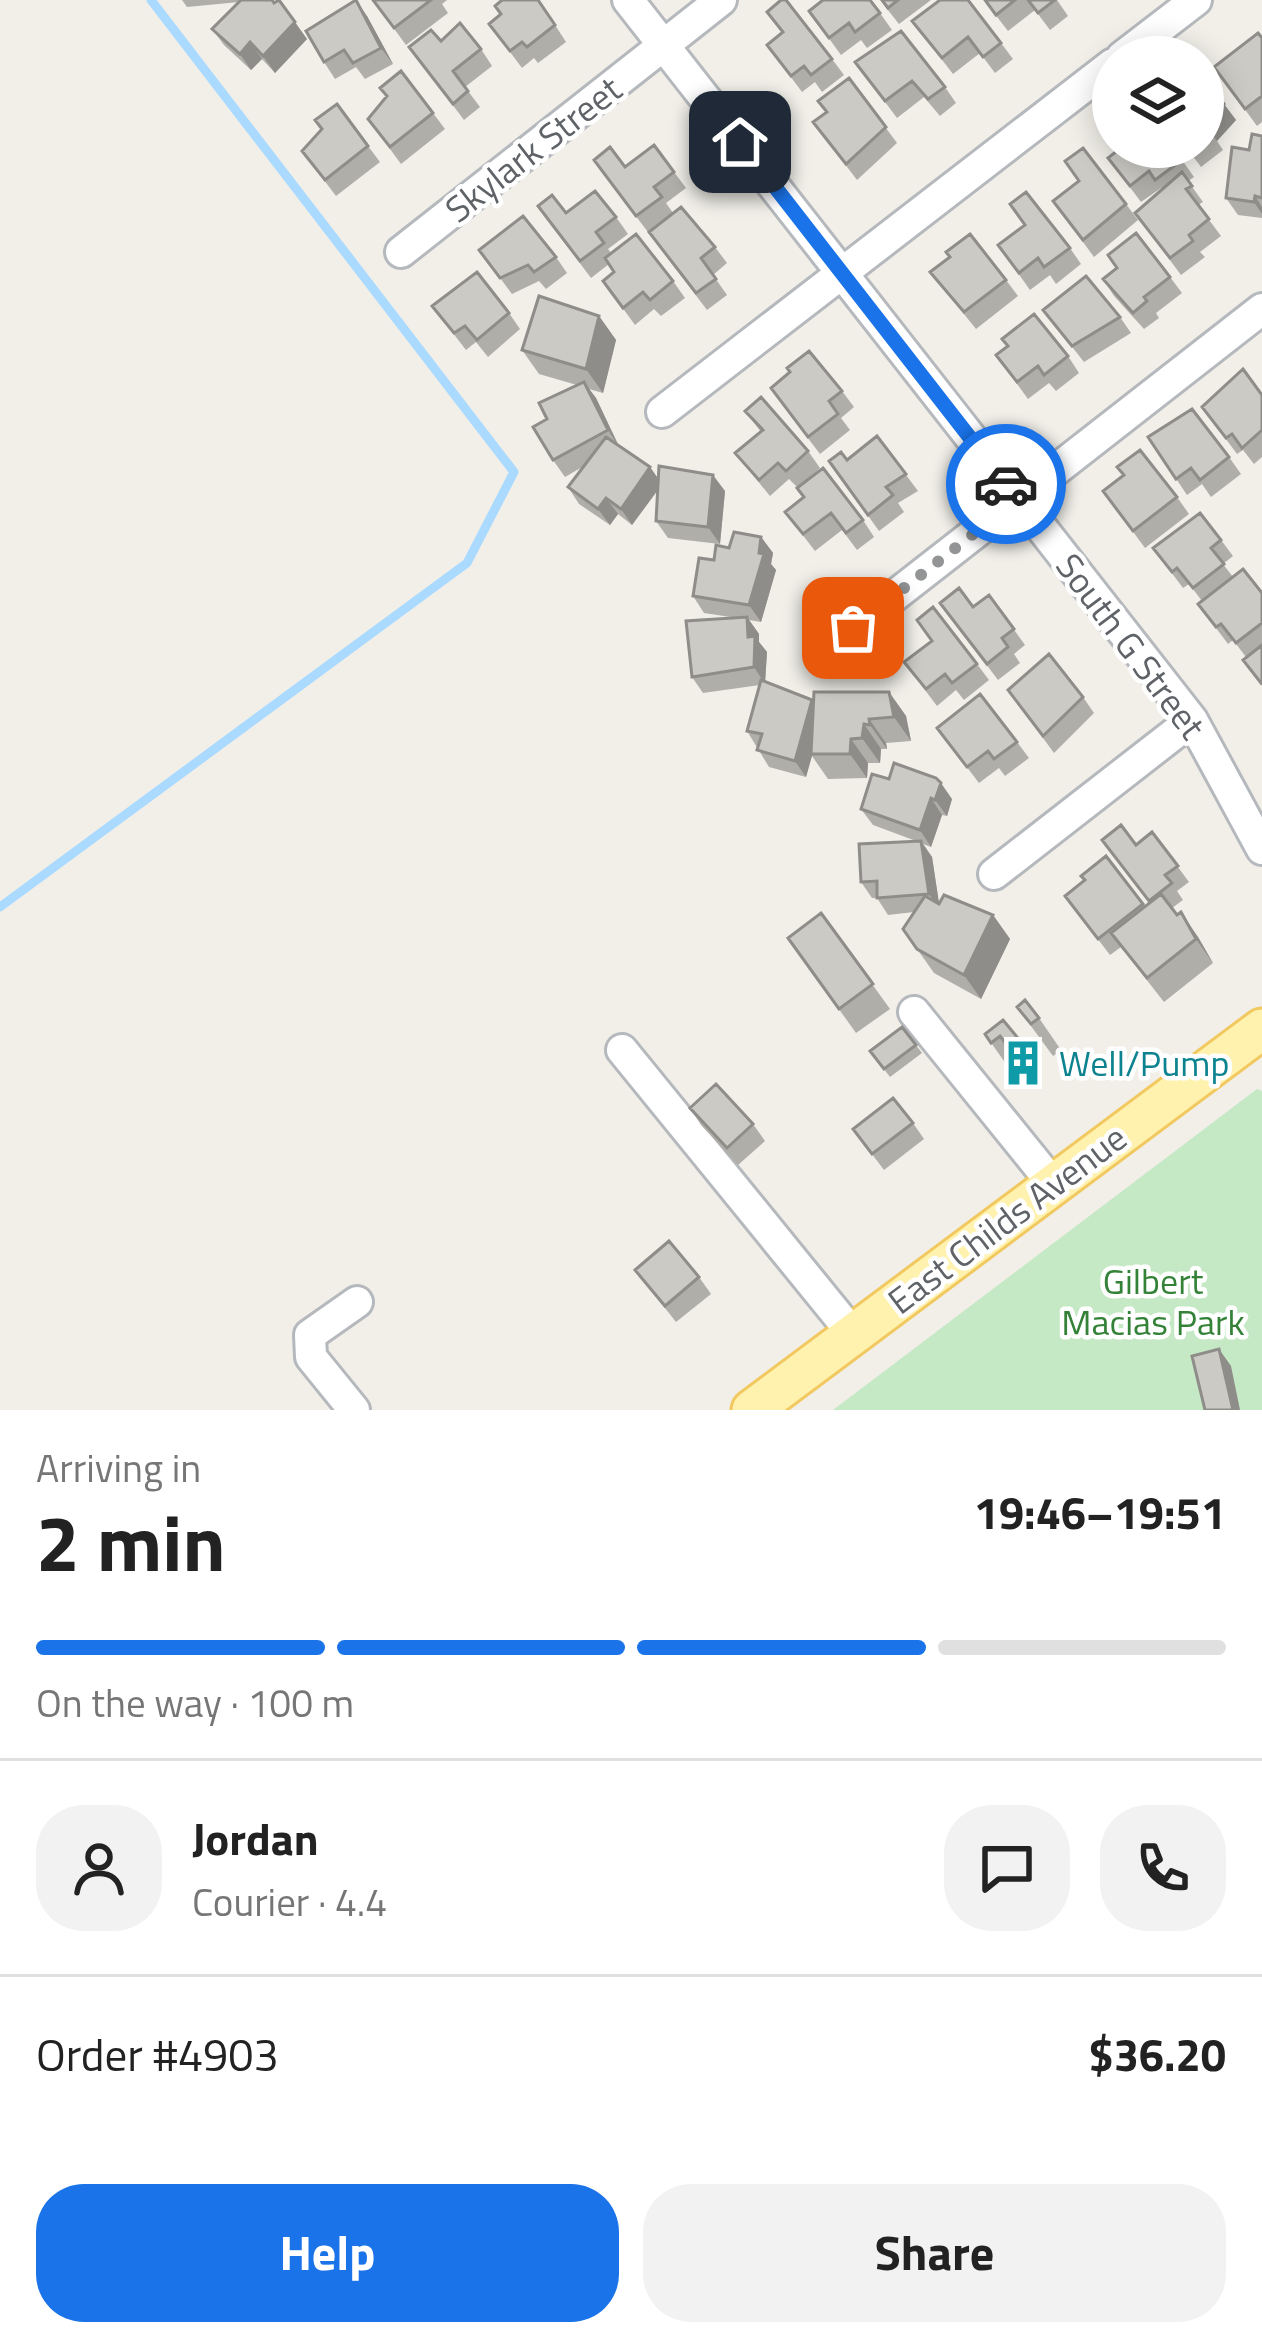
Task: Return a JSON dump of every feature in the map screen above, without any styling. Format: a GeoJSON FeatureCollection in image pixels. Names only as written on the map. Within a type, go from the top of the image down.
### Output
{"type":"FeatureCollection","features":[{"type":"Feature","properties":{"kind":"main road","name":"East Childs Avenue"},"geometry":{"type":"LineString","coordinates":[[752,1410],[1262,1029]]}},
{"type":"Feature","properties":{"kind":"street","name":"South G Street"},"geometry":{"type":"LineString","coordinates":[[628,0],[1192,720],[1262,848]]}},
{"type":"Feature","properties":{"kind":"street","name":"Skylark Street"},"geometry":{"type":"LineString","coordinates":[[401,252],[721,0]]}},
{"type":"Feature","properties":{"kind":"street"},"geometry":{"type":"LineString","coordinates":[[1149,36],[1196,0]]}},
{"type":"Feature","properties":{"kind":"street"},"geometry":{"type":"LineString","coordinates":[[662,412],[1092,80]]}},
{"type":"Feature","properties":{"kind":"street"},"geometry":{"type":"LineString","coordinates":[[820,654],[1262,309]]}},
{"type":"Feature","properties":{"kind":"street"},"geometry":{"type":"LineString","coordinates":[[994,874],[1192,720]]}},
{"type":"Feature","properties":{"kind":"street"},"geometry":{"type":"LineString","coordinates":[[914,1012],[1053,1184]]}},
{"type":"Feature","properties":{"kind":"street"},"geometry":{"type":"LineString","coordinates":[[622,1051],[853,1334]]}},
{"type":"Feature","properties":{"kind":"street"},"geometry":{"type":"LineString","coordinates":[[354,1410],[311,1357],[310,1336],[357,1302]]}},
{"type":"Feature","properties":{"kind":"green space","name":"Gilbert Macias Park"},"geometry":{"type":"Polygon","coordinates":[[[1257,1089],[1262,1091],[1262,1410],[833,1410],[1257,1089]]]}},
{"type":"Feature","properties":{"kind":"building"},"geometry":{"type":"Polygon","coordinates":[[[241,0],[279,0],[295,22],[263,56],[250,42],[240,54],[212,29],[241,0]]]}},
{"type":"Feature","properties":{"kind":"building"},"geometry":{"type":"Polygon","coordinates":[[[356,0],[381,48],[353,63],[344,50],[324,62],[306,31],[356,0]]]}},
{"type":"Feature","properties":{"kind":"building"},"geometry":{"type":"Polygon","coordinates":[[[373,0],[431,0],[394,28],[373,0]]]}},
{"type":"Feature","properties":{"kind":"building"},"geometry":{"type":"Polygon","coordinates":[[[502,0],[538,0],[555,25],[527,47],[522,42],[510,51],[489,24],[501,14],[495,6],[502,0]]]}},
{"type":"Feature","properties":{"kind":"building"},"geometry":{"type":"Polygon","coordinates":[[[786,0],[832,59],[811,75],[804,66],[791,76],[767,45],[783,32],[767,12],[786,0]]]}},
{"type":"Feature","properties":{"kind":"building"},"geometry":{"type":"Polygon","coordinates":[[[823,0],[870,0],[880,13],[855,32],[849,23],[829,38],[809,11],[823,0]]]}},
{"type":"Feature","properties":{"kind":"building"},"geometry":{"type":"Polygon","coordinates":[[[940,0],[968,0],[1001,43],[983,57],[968,37],[942,58],[912,21],[940,0]]]}},
{"type":"Feature","properties":{"kind":"building"},"geometry":{"type":"Polygon","coordinates":[[[985,0],[1015,0],[996,15],[985,0]]]}},
{"type":"Feature","properties":{"kind":"building"},"geometry":{"type":"Polygon","coordinates":[[[1028,0],[1055,0],[1038,13],[1028,0]]]}},
{"type":"Feature","properties":{"kind":"building"},"geometry":{"type":"Polygon","coordinates":[[[460,23],[481,49],[453,71],[468,91],[453,104],[409,47],[431,30],[441,41],[460,23]]]}},
{"type":"Feature","properties":{"kind":"building"},"geometry":{"type":"Polygon","coordinates":[[[901,31],[945,87],[928,99],[912,81],[885,101],[855,62],[901,31]]]}},
{"type":"Feature","properties":{"kind":"building"},"geometry":{"type":"Polygon","coordinates":[[[1258,33],[1262,38],[1262,96],[1245,109],[1224,81],[1224,59],[1258,33]]]}},
{"type":"Feature","properties":{"kind":"building"},"geometry":{"type":"Polygon","coordinates":[[[401,71],[433,113],[390,147],[368,119],[387,96],[380,88],[401,71]]]}},
{"type":"Feature","properties":{"kind":"building"},"geometry":{"type":"Polygon","coordinates":[[[849,78],[886,127],[846,164],[813,122],[827,112],[818,101],[849,78]]]}},
{"type":"Feature","properties":{"kind":"building"},"geometry":{"type":"Polygon","coordinates":[[[337,104],[368,146],[325,180],[302,151],[322,129],[315,120],[337,104]]]}},
{"type":"Feature","properties":{"kind":"building"},"geometry":{"type":"Polygon","coordinates":[[[1252,134],[1262,136],[1262,198],[1255,196],[1254,202],[1226,198],[1232,147],[1249,150],[1252,134]]]}},
{"type":"Feature","properties":{"kind":"building"},"geometry":{"type":"Polygon","coordinates":[[[654,145],[674,172],[654,187],[662,197],[636,216],[594,160],[610,147],[625,167],[654,145]]]}},
{"type":"Feature","properties":{"kind":"building"},"geometry":{"type":"Polygon","coordinates":[[[1083,148],[1092,168],[1098,168],[1126,204],[1083,240],[1053,201],[1079,181],[1065,161],[1083,148]]]}},
{"type":"Feature","properties":{"kind":"building"},"geometry":{"type":"Polygon","coordinates":[[[1116,168],[1171,168],[1155,180],[1149,171],[1130,186],[1116,168]]]}},
{"type":"Feature","properties":{"kind":"building"},"geometry":{"type":"Polygon","coordinates":[[[1182,172],[1192,186],[1186,189],[1209,219],[1189,235],[1193,241],[1170,258],[1135,213],[1182,172]]]}},
{"type":"Feature","properties":{"kind":"building"},"geometry":{"type":"Polygon","coordinates":[[[595,191],[616,217],[596,232],[604,243],[580,261],[538,206],[552,195],[566,213],[595,191]]]}},
{"type":"Feature","properties":{"kind":"building"},"geometry":{"type":"Polygon","coordinates":[[[1026,192],[1070,248],[1044,267],[1038,258],[1019,273],[998,245],[1025,225],[1010,204],[1026,192]]]}},
{"type":"Feature","properties":{"kind":"building"},"geometry":{"type":"Polygon","coordinates":[[[681,207],[715,247],[701,258],[716,279],[696,293],[649,232],[681,207]]]}},
{"type":"Feature","properties":{"kind":"building"},"geometry":{"type":"Polygon","coordinates":[[[523,216],[556,257],[534,272],[528,265],[500,278],[479,250],[523,216]]]}},
{"type":"Feature","properties":{"kind":"building"},"geometry":{"type":"Polygon","coordinates":[[[1136,233],[1170,277],[1144,297],[1147,301],[1133,313],[1103,279],[1117,268],[1108,255],[1136,233]]]}},
{"type":"Feature","properties":{"kind":"building"},"geometry":{"type":"Polygon","coordinates":[[[636,234],[673,281],[650,300],[643,292],[623,308],[603,281],[614,272],[605,258],[636,234]]]}},
{"type":"Feature","properties":{"kind":"building"},"geometry":{"type":"Polygon","coordinates":[[[970,234],[1006,280],[964,312],[930,272],[970,234]]]}},
{"type":"Feature","properties":{"kind":"building"},"geometry":{"type":"Polygon","coordinates":[[[477,272],[509,313],[477,340],[465,326],[454,333],[432,306],[477,272]]]}},
{"type":"Feature","properties":{"kind":"building"},"geometry":{"type":"Polygon","coordinates":[[[1086,276],[1120,317],[1072,346],[1043,310],[1086,276]]]}},
{"type":"Feature","properties":{"kind":"building"},"geometry":{"type":"Polygon","coordinates":[[[539,296],[599,316],[586,369],[522,350],[539,296]]]}},
{"type":"Feature","properties":{"kind":"building"},"geometry":{"type":"Polygon","coordinates":[[[1034,314],[1068,356],[1044,375],[1038,366],[1017,382],[996,355],[1008,346],[1002,339],[1034,314]]]}},
{"type":"Feature","properties":{"kind":"building"},"geometry":{"type":"Polygon","coordinates":[[[809,351],[842,391],[829,401],[838,414],[808,437],[771,388],[809,351]]]}},
{"type":"Feature","properties":{"kind":"building"},"geometry":{"type":"Polygon","coordinates":[[[1243,369],[1262,395],[1262,430],[1242,448],[1232,434],[1226,438],[1202,407],[1243,369]]]}},
{"type":"Feature","properties":{"kind":"building"},"geometry":{"type":"Polygon","coordinates":[[[584,382],[608,430],[553,460],[533,427],[547,419],[539,403],[584,382]]]}},
{"type":"Feature","properties":{"kind":"building"},"geometry":{"type":"Polygon","coordinates":[[[761,397],[808,451],[786,471],[778,463],[759,480],[735,453],[763,430],[745,411],[761,397]]]}},
{"type":"Feature","properties":{"kind":"building"},"geometry":{"type":"Polygon","coordinates":[[[1192,409],[1229,457],[1200,480],[1191,468],[1176,479],[1148,437],[1192,409]]]}},
{"type":"Feature","properties":{"kind":"building"},"geometry":{"type":"Polygon","coordinates":[[[877,436],[906,474],[886,487],[893,495],[868,515],[829,461],[841,452],[847,460],[877,436]]]}},
{"type":"Feature","properties":{"kind":"building"},"geometry":{"type":"Polygon","coordinates":[[[606,437],[650,467],[621,509],[606,498],[598,509],[568,487],[606,437]]]}},
{"type":"Feature","properties":{"kind":"building"},"geometry":{"type":"Polygon","coordinates":[[[1140,450],[1177,497],[1133,531],[1103,491],[1124,475],[1117,467],[1140,450]]]}},
{"type":"Feature","properties":{"kind":"building"},"geometry":{"type":"Polygon","coordinates":[[[659,466],[713,475],[708,527],[656,521],[659,466]]]}},
{"type":"Feature","properties":{"kind":"building"},"geometry":{"type":"Polygon","coordinates":[[[823,468],[863,520],[846,533],[831,513],[803,534],[785,512],[804,497],[797,488],[823,468]]]}},
{"type":"Feature","properties":{"kind":"building"},"geometry":{"type":"Polygon","coordinates":[[[1200,513],[1221,540],[1211,548],[1224,564],[1193,588],[1153,548],[1200,513]]]}},
{"type":"Feature","properties":{"kind":"building"},"geometry":{"type":"Polygon","coordinates":[[[734,532],[761,537],[759,553],[764,554],[749,605],[693,596],[699,558],[714,560],[716,545],[729,548],[734,532]]]}},
{"type":"Feature","properties":{"kind":"building"},"geometry":{"type":"Polygon","coordinates":[[[1243,569],[1262,593],[1262,623],[1236,643],[1198,604],[1243,569]]]}},
{"type":"Feature","properties":{"kind":"building"},"geometry":{"type":"Polygon","coordinates":[[[959,588],[973,607],[989,595],[1014,629],[1002,638],[1008,647],[987,664],[940,603],[959,588]]]}},
{"type":"Feature","properties":{"kind":"building"},"geometry":{"type":"Polygon","coordinates":[[[933,607],[977,664],[952,683],[945,674],[926,689],[904,662],[932,641],[917,620],[933,607]]]}},
{"type":"Feature","properties":{"kind":"building"},"geometry":{"type":"Polygon","coordinates":[[[747,617],[748,637],[755,636],[754,667],[692,677],[686,621],[747,617]]]}},
{"type":"Feature","properties":{"kind":"building"},"geometry":{"type":"Polygon","coordinates":[[[1262,645],[1262,682],[1261,683],[1243,660],[1262,645]]]}},
{"type":"Feature","properties":{"kind":"building"},"geometry":{"type":"Polygon","coordinates":[[[1049,654],[1083,697],[1043,736],[1008,690],[1049,654]]]}},
{"type":"Feature","properties":{"kind":"building"},"geometry":{"type":"Polygon","coordinates":[[[761,680],[812,700],[795,761],[757,750],[762,734],[747,731],[761,680]]]}},
{"type":"Feature","properties":{"kind":"building"},"geometry":{"type":"Polygon","coordinates":[[[814,692],[889,692],[894,717],[869,719],[862,738],[851,739],[850,754],[811,754],[814,692]]]}},
{"type":"Feature","properties":{"kind":"building"},"geometry":{"type":"Polygon","coordinates":[[[980,694],[1017,742],[994,759],[988,751],[967,767],[937,728],[980,694]]]}},
{"type":"Feature","properties":{"kind":"building"},"geometry":{"type":"Polygon","coordinates":[[[894,763],[941,783],[920,830],[861,809],[872,774],[889,779],[894,763]]]}},
{"type":"Feature","properties":{"kind":"building"},"geometry":{"type":"Polygon","coordinates":[[[1121,825],[1136,845],[1152,832],[1178,866],[1165,875],[1172,883],[1149,901],[1102,840],[1121,825]]]}},
{"type":"Feature","properties":{"kind":"building"},"geometry":{"type":"Polygon","coordinates":[[[921,841],[929,894],[877,898],[877,881],[861,882],[859,844],[921,841]]]}},
{"type":"Feature","properties":{"kind":"building"},"geometry":{"type":"Polygon","coordinates":[[[1106,856],[1143,904],[1098,939],[1065,896],[1106,856]]]}},
{"type":"Feature","properties":{"kind":"building"},"geometry":{"type":"Polygon","coordinates":[[[1161,894],[1177,915],[1181,912],[1196,939],[1147,978],[1111,933],[1161,894]]]}},
{"type":"Feature","properties":{"kind":"building"},"geometry":{"type":"Polygon","coordinates":[[[944,895],[993,915],[964,975],[917,949],[903,929],[925,896],[939,904],[944,895]]]}},
{"type":"Feature","properties":{"kind":"building"},"geometry":{"type":"Polygon","coordinates":[[[821,913],[873,984],[839,1009],[788,938],[821,913]]]}},
{"type":"Feature","properties":{"kind":"building"},"geometry":{"type":"Polygon","coordinates":[[[1025,1000],[1039,1018],[1031,1024],[1017,1007],[1025,1000]]]}},
{"type":"Feature","properties":{"kind":"building"},"geometry":{"type":"Polygon","coordinates":[[[1003,1020],[1017,1037],[1007,1045],[1000,1036],[991,1043],[985,1034],[1003,1020]]]}},
{"type":"Feature","properties":{"kind":"building"},"geometry":{"type":"Polygon","coordinates":[[[902,1027],[916,1045],[884,1069],[870,1051],[902,1027]]]}},
{"type":"Feature","properties":{"kind":"building"},"geometry":{"type":"Polygon","coordinates":[[[716,1084],[753,1124],[727,1148],[690,1108],[716,1084]]]}},
{"type":"Feature","properties":{"kind":"building"},"geometry":{"type":"Polygon","coordinates":[[[893,1098],[913,1123],[872,1154],[853,1129],[893,1098]]]}},
{"type":"Feature","properties":{"kind":"building"},"geometry":{"type":"Polygon","coordinates":[[[669,1241],[699,1277],[665,1306],[635,1270],[669,1241]]]}},
{"type":"Feature","properties":{"kind":"building"},"geometry":{"type":"Polygon","coordinates":[[[1219,1349],[1233,1410],[1205,1410],[1192,1356],[1219,1349]]]}},
{"type":"Feature","properties":{"kind":"waterway"},"geometry":{"type":"LineString","coordinates":[[0,907],[467,563],[514,472],[151,0]]}},
{"type":"Feature","properties":{"kind":"way so far"},"geometry":{"type":"LineString","coordinates":[[853,628],[1018,499],[1006,484]]}},
{"type":"Feature","properties":{"kind":"place","name":"Well/Pump"},"geometry":{"type":"Point","coordinates":[1023,1063]}},
{"type":"Feature","properties":{"kind":"route"},"geometry":{"type":"LineString","coordinates":[[740,142],[1006,484]]}}]}
